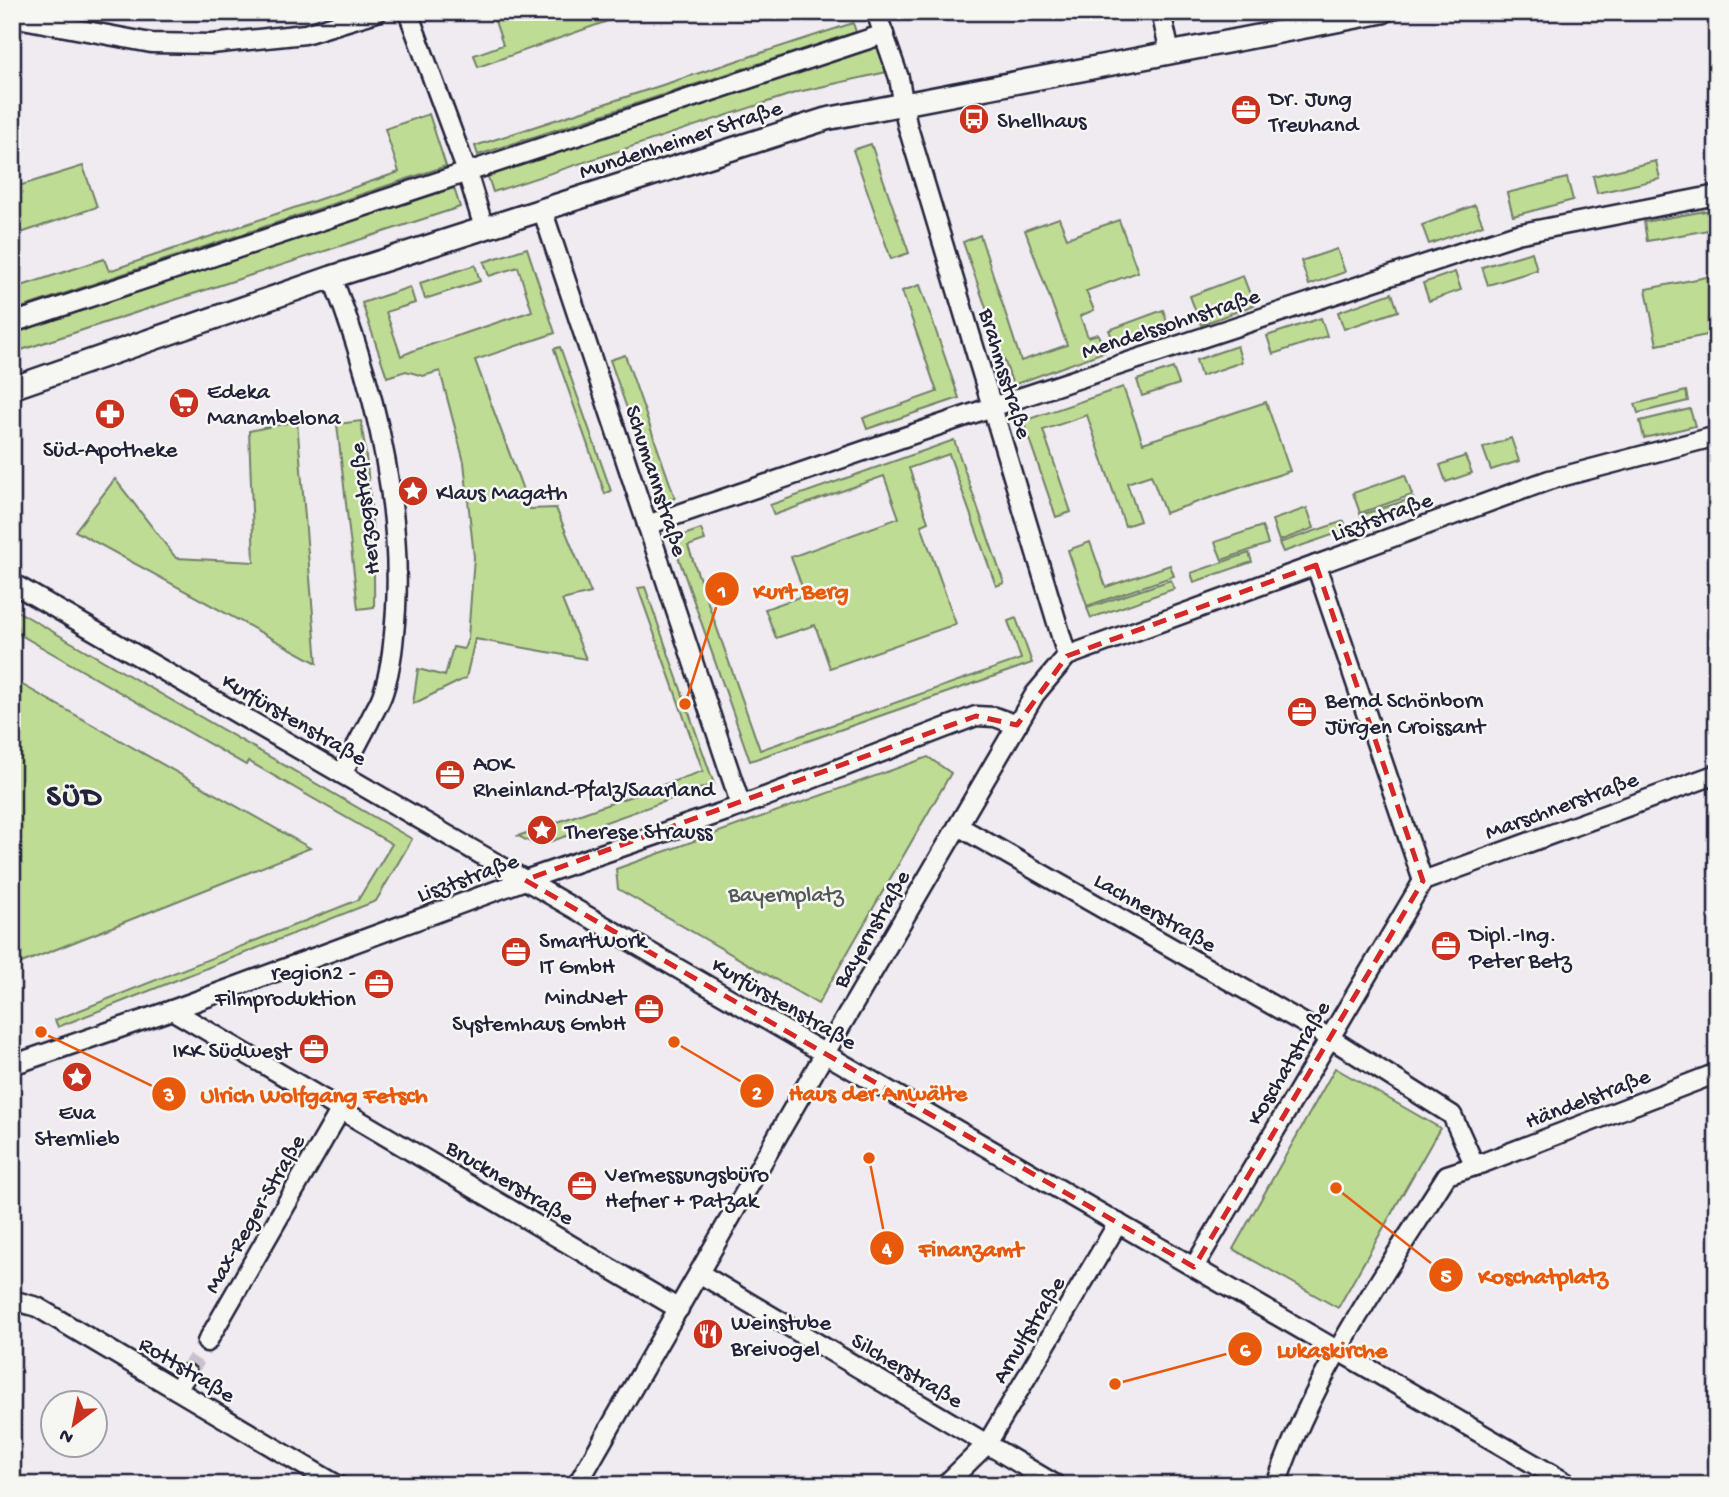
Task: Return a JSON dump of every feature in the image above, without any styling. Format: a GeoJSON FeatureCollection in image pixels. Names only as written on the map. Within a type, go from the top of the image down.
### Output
{"type":"FeatureCollection","features":[{"type":"Feature","properties":{"kind":"street"},"geometry":{"type":"LineString","coordinates":[[12,17],[151,43],[211,44],[305,34],[377,12]]}},
{"type":"Feature","properties":{"kind":"street"},"geometry":{"type":"LineString","coordinates":[[408,12],[467,172],[484,228]]}},
{"type":"Feature","properties":{"kind":"street","name":"Brahmsstraße"},"geometry":{"type":"LineString","coordinates":[[876,12],[899,78],[911,138],[1067,656]]}},
{"type":"Feature","properties":{"kind":"street"},"geometry":{"type":"LineString","coordinates":[[1161,12],[1170,53]]}},
{"type":"Feature","properties":{"kind":"street","name":"Mundenheimer Straße"},"geometry":{"type":"LineString","coordinates":[[12,388],[332,277],[826,119],[1383,12]]}},
{"type":"Feature","properties":{"kind":"street","name":"Mundenheimer Straße"},"geometry":{"type":"LineString","coordinates":[[12,323],[884,34]]}},
{"type":"Feature","properties":{"kind":"street","name":"Mendelssohnstraße"},"geometry":{"type":"LineString","coordinates":[[647,525],[992,407],[1517,234],[1717,194]]}},
{"type":"Feature","properties":{"kind":"street","name":"Schumannstraße"},"geometry":{"type":"LineString","coordinates":[[542,209],[741,806]]}},
{"type":"Feature","properties":{"kind":"street","name":"Herzogstraße"},"geometry":{"type":"LineString","coordinates":[[332,277],[357,343],[373,401],[391,497],[397,593],[393,649],[383,694],[342,774]]}},
{"type":"Feature","properties":{"kind":"street","name":"Lisztstraße"},"geometry":{"type":"LineString","coordinates":[[1067,656],[1549,480],[1717,436]]}},
{"type":"Feature","properties":{"kind":"street"},"geometry":{"type":"LineString","coordinates":[[1316,565],[1423,881]]}},
{"type":"Feature","properties":{"kind":"street","name":"Kurfürstenstraße"},"geometry":{"type":"LineString","coordinates":[[12,583],[1570,1485]]}},
{"type":"Feature","properties":{"kind":"street","name":"Bayernstraße"},"geometry":{"type":"LineString","coordinates":[[578,1485],[825,1053],[1035,694],[1067,656]]}},
{"type":"Feature","properties":{"kind":"street","name":"Lisztstraße"},"geometry":{"type":"LineString","coordinates":[[12,1065],[172,1010],[525,880],[741,806],[976,716],[995,717],[1017,725]]}},
{"type":"Feature","properties":{"kind":"street","name":"Marschnerstraße"},"geometry":{"type":"LineString","coordinates":[[1423,881],[1717,774]]}},
{"type":"Feature","properties":{"kind":"street","name":"Lachnerstraße"},"geometry":{"type":"LineString","coordinates":[[958,826],[1330,1038],[1452,1115],[1475,1167]]}},
{"type":"Feature","properties":{"kind":"street","name":"Koschatstraße"},"geometry":{"type":"LineString","coordinates":[[1194,1267],[1423,881]]}},
{"type":"Feature","properties":{"kind":"street","name":"Brucknerstraße"},"geometry":{"type":"LineString","coordinates":[[172,1010],[679,1309]]}},
{"type":"Feature","properties":{"kind":"street","name":"Händelstraße"},"geometry":{"type":"LineString","coordinates":[[1276,1485],[1287,1452],[1337,1350],[1447,1175],[1475,1167],[1717,1073]]}},
{"type":"Feature","properties":{"kind":"street","name":"Max-Reger-Straße"},"geometry":{"type":"LineString","coordinates":[[207,1342],[341,1109]]}},
{"type":"Feature","properties":{"kind":"street","name":"Arnulfstraße"},"geometry":{"type":"LineString","coordinates":[[945,1485],[987,1444],[1118,1223]]}},
{"type":"Feature","properties":{"kind":"street","name":"Silcherstraße"},"geometry":{"type":"LineString","coordinates":[[699,1273],[1056,1485]]}},
{"type":"Feature","properties":{"kind":"street","name":"Rottstraße"},"geometry":{"type":"LineString","coordinates":[[12,1300],[37,1307],[337,1485]]}},
{"type":"Feature","properties":{"kind":"street"},"geometry":{"type":"LineString","coordinates":[[177,1390],[187,1374]]}},
{"type":"Feature","properties":{"kind":"highlighted area"},"geometry":{"type":"Polygon","coordinates":[[[1316,565],[1423,881],[1194,1267],[525,880],[976,716],[1017,725],[1067,656],[1316,565]]]}},
{"type":"Feature","properties":{"kind":"green space"},"geometry":{"type":"Polygon","coordinates":[[[492,12],[633,12],[478,67],[474,55],[503,45],[492,12]]]}},
{"type":"Feature","properties":{"kind":"green space"},"geometry":{"type":"Polygon","coordinates":[[[853,23],[856,32],[478,155],[475,146],[853,23]]]}},
{"type":"Feature","properties":{"kind":"green space"},"geometry":{"type":"Polygon","coordinates":[[[882,45],[891,71],[798,92],[493,192],[487,174],[882,45]]]}},
{"type":"Feature","properties":{"kind":"green space"},"geometry":{"type":"Polygon","coordinates":[[[429,114],[446,166],[12,311],[12,289],[104,259],[109,271],[399,172],[385,129],[429,114]]]}},
{"type":"Feature","properties":{"kind":"green space"},"geometry":{"type":"Polygon","coordinates":[[[871,144],[909,253],[891,259],[853,150],[871,144]]]}},
{"type":"Feature","properties":{"kind":"green space"},"geometry":{"type":"Polygon","coordinates":[[[1656,161],[1660,179],[1597,193],[1593,176],[1656,161]]]}},
{"type":"Feature","properties":{"kind":"green space"},"geometry":{"type":"Polygon","coordinates":[[[83,166],[97,207],[12,236],[12,188],[83,166]]]}},
{"type":"Feature","properties":{"kind":"green space"},"geometry":{"type":"Polygon","coordinates":[[[1567,178],[1573,200],[1513,216],[1507,193],[1567,178]]]}},
{"type":"Feature","properties":{"kind":"green space"},"geometry":{"type":"Polygon","coordinates":[[[454,188],[460,207],[12,353],[12,333],[454,188]]]}},
{"type":"Feature","properties":{"kind":"green space"},"geometry":{"type":"Polygon","coordinates":[[[1475,205],[1483,225],[1429,244],[1422,225],[1475,205]]]}},
{"type":"Feature","properties":{"kind":"green space"},"geometry":{"type":"Polygon","coordinates":[[[1711,210],[1714,229],[1647,241],[1644,222],[1711,210]]]}},
{"type":"Feature","properties":{"kind":"green space"},"geometry":{"type":"Polygon","coordinates":[[[1059,218],[1067,238],[1119,220],[1138,272],[1086,291],[1094,310],[1080,316],[1088,337],[1098,334],[1104,352],[1013,385],[963,242],[980,235],[1021,361],[1067,345],[1025,230],[1059,218]]]}},
{"type":"Feature","properties":{"kind":"green space"},"geometry":{"type":"Polygon","coordinates":[[[527,248],[555,333],[475,360],[530,509],[556,508],[591,593],[562,600],[586,659],[475,639],[466,678],[413,704],[418,669],[445,676],[453,647],[464,649],[468,638],[474,557],[464,462],[440,371],[423,376],[406,371],[387,377],[362,303],[410,287],[415,303],[386,312],[401,356],[532,311],[518,267],[489,276],[484,262],[527,248]]]}},
{"type":"Feature","properties":{"kind":"green space"},"geometry":{"type":"Polygon","coordinates":[[[1337,249],[1345,272],[1309,285],[1301,261],[1337,249]]]}},
{"type":"Feature","properties":{"kind":"green space"},"geometry":{"type":"Polygon","coordinates":[[[1532,252],[1537,270],[1488,285],[1482,267],[1532,252]]]}},
{"type":"Feature","properties":{"kind":"green space"},"geometry":{"type":"Polygon","coordinates":[[[475,265],[480,281],[425,299],[420,283],[475,265]]]}},
{"type":"Feature","properties":{"kind":"green space"},"geometry":{"type":"Polygon","coordinates":[[[1455,272],[1461,290],[1429,301],[1423,283],[1455,272]]]}},
{"type":"Feature","properties":{"kind":"green space"},"geometry":{"type":"Polygon","coordinates":[[[1717,275],[1717,333],[1657,345],[1646,289],[1717,275]]]}},
{"type":"Feature","properties":{"kind":"green space"},"geometry":{"type":"Polygon","coordinates":[[[1243,276],[1254,305],[1201,325],[1190,296],[1243,276]]]}},
{"type":"Feature","properties":{"kind":"green space"},"geometry":{"type":"Polygon","coordinates":[[[920,285],[959,398],[867,429],[863,418],[937,392],[902,291],[920,285]]]}},
{"type":"Feature","properties":{"kind":"green space"},"geometry":{"type":"Polygon","coordinates":[[[1392,293],[1398,311],[1344,329],[1338,312],[1392,293]]]}},
{"type":"Feature","properties":{"kind":"green space"},"geometry":{"type":"Polygon","coordinates":[[[1163,310],[1169,328],[1116,347],[1109,330],[1163,310]]]}},
{"type":"Feature","properties":{"kind":"green space"},"geometry":{"type":"Polygon","coordinates":[[[1321,318],[1327,336],[1273,354],[1267,336],[1321,318]]]}},
{"type":"Feature","properties":{"kind":"green space"},"geometry":{"type":"Polygon","coordinates":[[[1237,346],[1242,362],[1201,376],[1196,360],[1237,346]]]}},
{"type":"Feature","properties":{"kind":"green space"},"geometry":{"type":"Polygon","coordinates":[[[560,347],[611,491],[605,494],[554,349],[560,347]]]}},
{"type":"Feature","properties":{"kind":"green space"},"geometry":{"type":"Polygon","coordinates":[[[625,355],[675,498],[660,503],[610,360],[625,355]]]}},
{"type":"Feature","properties":{"kind":"green space"},"geometry":{"type":"Polygon","coordinates":[[[1173,368],[1179,384],[1142,396],[1137,380],[1173,368]]]}},
{"type":"Feature","properties":{"kind":"green space"},"geometry":{"type":"Polygon","coordinates":[[[1123,387],[1143,443],[1266,402],[1290,471],[1165,513],[1151,475],[1127,483],[1140,521],[1125,526],[1087,415],[1043,430],[1071,512],[1056,517],[1023,421],[1123,387]]]}},
{"type":"Feature","properties":{"kind":"green space"},"geometry":{"type":"Polygon","coordinates":[[[1686,391],[1688,401],[1638,413],[1635,404],[1686,391]]]}},
{"type":"Feature","properties":{"kind":"green space"},"geometry":{"type":"Polygon","coordinates":[[[1690,409],[1695,426],[1644,438],[1640,421],[1690,409]]]}},
{"type":"Feature","properties":{"kind":"green space"},"geometry":{"type":"Polygon","coordinates":[[[297,421],[317,663],[75,531],[115,479],[176,558],[254,562],[249,431],[297,421]]]}},
{"type":"Feature","properties":{"kind":"green space"},"geometry":{"type":"Polygon","coordinates":[[[361,421],[372,514],[374,607],[358,609],[337,424],[361,421]]]}},
{"type":"Feature","properties":{"kind":"green space"},"geometry":{"type":"Polygon","coordinates":[[[1511,438],[1519,461],[1491,470],[1483,448],[1511,438]]]}},
{"type":"Feature","properties":{"kind":"green space"},"geometry":{"type":"Polygon","coordinates":[[[954,440],[1004,583],[996,586],[949,454],[909,468],[928,522],[921,525],[956,624],[830,668],[815,625],[776,638],[765,609],[805,595],[791,557],[899,518],[884,476],[774,515],[770,505],[954,440]]]}},
{"type":"Feature","properties":{"kind":"green space"},"geometry":{"type":"Polygon","coordinates":[[[1465,456],[1472,473],[1446,482],[1440,465],[1465,456]]]}},
{"type":"Feature","properties":{"kind":"green space"},"geometry":{"type":"Polygon","coordinates":[[[1405,475],[1412,495],[1360,513],[1353,493],[1405,475]]]}},
{"type":"Feature","properties":{"kind":"green space"},"geometry":{"type":"Polygon","coordinates":[[[1413,498],[1416,507],[1364,525],[1361,515],[1413,498]]]}},
{"type":"Feature","properties":{"kind":"green space"},"geometry":{"type":"Polygon","coordinates":[[[1307,508],[1314,528],[1279,541],[1272,520],[1307,508]]]}},
{"type":"Feature","properties":{"kind":"green space"},"geometry":{"type":"Polygon","coordinates":[[[1344,521],[1347,530],[1283,552],[1279,543],[1344,521]]]}},
{"type":"Feature","properties":{"kind":"green space"},"geometry":{"type":"Polygon","coordinates":[[[1262,526],[1268,544],[1222,560],[1215,542],[1262,526]]]}},
{"type":"Feature","properties":{"kind":"green space"},"geometry":{"type":"Polygon","coordinates":[[[701,529],[705,540],[688,546],[760,750],[1021,659],[1008,621],[1016,618],[1032,663],[750,761],[672,539],[701,529]]]}},
{"type":"Feature","properties":{"kind":"green space"},"geometry":{"type":"Polygon","coordinates":[[[1090,542],[1106,587],[1170,565],[1174,576],[1087,606],[1068,550],[1090,542]]]}},
{"type":"Feature","properties":{"kind":"green space"},"geometry":{"type":"Polygon","coordinates":[[[1249,553],[1252,562],[1194,582],[1191,573],[1249,553]]]}},
{"type":"Feature","properties":{"kind":"green space"},"geometry":{"type":"Polygon","coordinates":[[[1171,580],[1174,589],[1091,618],[1087,608],[1171,580]]]}},
{"type":"Feature","properties":{"kind":"green space"},"geometry":{"type":"Polygon","coordinates":[[[645,587],[714,784],[538,846],[518,836],[703,771],[638,588],[645,587]]]}},
{"type":"Feature","properties":{"kind":"green space"},"geometry":{"type":"Polygon","coordinates":[[[12,608],[412,839],[376,901],[58,1027],[55,1020],[358,900],[392,844],[248,761],[246,765],[12,630],[12,608]]]}},
{"type":"Feature","properties":{"kind":"green space"},"geometry":{"type":"Polygon","coordinates":[[[12,679],[310,848],[14,966],[12,679]]]}},
{"type":"Feature","properties":{"kind":"green space","name":"Bayernplatz"},"geometry":{"type":"Polygon","coordinates":[[[928,757],[951,773],[818,1004],[618,889],[616,869],[928,757]]]}},
{"type":"Feature","properties":{"kind":"green space"},"geometry":{"type":"Polygon","coordinates":[[[1335,1068],[1440,1128],[1338,1308],[1233,1249],[1335,1068]]]}},
{"type":"Feature","properties":{"kind":"tunnel"},"geometry":{"type":"LineString","coordinates":[[187,1374],[207,1342]]}},
{"type":"Feature","properties":{"kind":"place","name":"Dr. Jung Treuhand"},"geometry":{"type":"Point","coordinates":[1246,110]}},
{"type":"Feature","properties":{"kind":"place","name":"Shellhaus"},"geometry":{"type":"Point","coordinates":[974,119]}},
{"type":"Feature","properties":{"kind":"place","name":"Edeka Manambelona"},"geometry":{"type":"Point","coordinates":[184,403]}},
{"type":"Feature","properties":{"kind":"place","name":"Süd-Apotheke"},"geometry":{"type":"Point","coordinates":[110,414]}},
{"type":"Feature","properties":{"kind":"place","name":"Klaus Magath"},"geometry":{"type":"Point","coordinates":[413,491]}},
{"type":"Feature","properties":{"kind":"place","name":"Kurt Berg"},"geometry":{"type":"Point","coordinates":[685,704]}},
{"type":"Feature","properties":{"kind":"place","name":"Bernd Schönborn Jürgen Croissant"},"geometry":{"type":"Point","coordinates":[1302,712]}},
{"type":"Feature","properties":{"kind":"place","name":"AOK Rheinland-Pfalz/Saarland"},"geometry":{"type":"Point","coordinates":[450,775]}},
{"type":"Feature","properties":{"kind":"place","name":"Therese Strauss"},"geometry":{"type":"Point","coordinates":[542,830]}},
{"type":"Feature","properties":{"kind":"place","name":"Dipl.-Ing. Peter Betz"},"geometry":{"type":"Point","coordinates":[1446,946]}},
{"type":"Feature","properties":{"kind":"place","name":"SmartWork IT GmbH"},"geometry":{"type":"Point","coordinates":[516,952]}},
{"type":"Feature","properties":{"kind":"place","name":"region2 - Filmproduktion"},"geometry":{"type":"Point","coordinates":[379,984]}},
{"type":"Feature","properties":{"kind":"place","name":"MindNet Systemhaus GmbH"},"geometry":{"type":"Point","coordinates":[649,1009]}},
{"type":"Feature","properties":{"kind":"place","name":"Ulrich Wolfgang Fetsch"},"geometry":{"type":"Point","coordinates":[41,1032]}},
{"type":"Feature","properties":{"kind":"place","name":"Haus der Anwälte"},"geometry":{"type":"Point","coordinates":[674,1042]}},
{"type":"Feature","properties":{"kind":"place","name":"IKK Südwest"},"geometry":{"type":"Point","coordinates":[314,1049]}},
{"type":"Feature","properties":{"kind":"place","name":"Eva Sternlieb"},"geometry":{"type":"Point","coordinates":[77,1077]}},
{"type":"Feature","properties":{"kind":"place","name":"Finanzamt"},"geometry":{"type":"Point","coordinates":[869,1158]}},
{"type":"Feature","properties":{"kind":"place","name":"Vermessungsbüro Hefner + Patzak"},"geometry":{"type":"Point","coordinates":[582,1186]}},
{"type":"Feature","properties":{"kind":"place","name":"Koschatplatz"},"geometry":{"type":"Point","coordinates":[1336,1188]}},
{"type":"Feature","properties":{"kind":"place","name":"Weinstube Breivogel"},"geometry":{"type":"Point","coordinates":[708,1334]}},
{"type":"Feature","properties":{"kind":"place","name":"Lukaskirche"},"geometry":{"type":"Point","coordinates":[1115,1384]}},
{"type":"Feature","properties":{"kind":"district","name":"SÜD"},"geometry":{"type":"Point","coordinates":[75,795]}}]}
